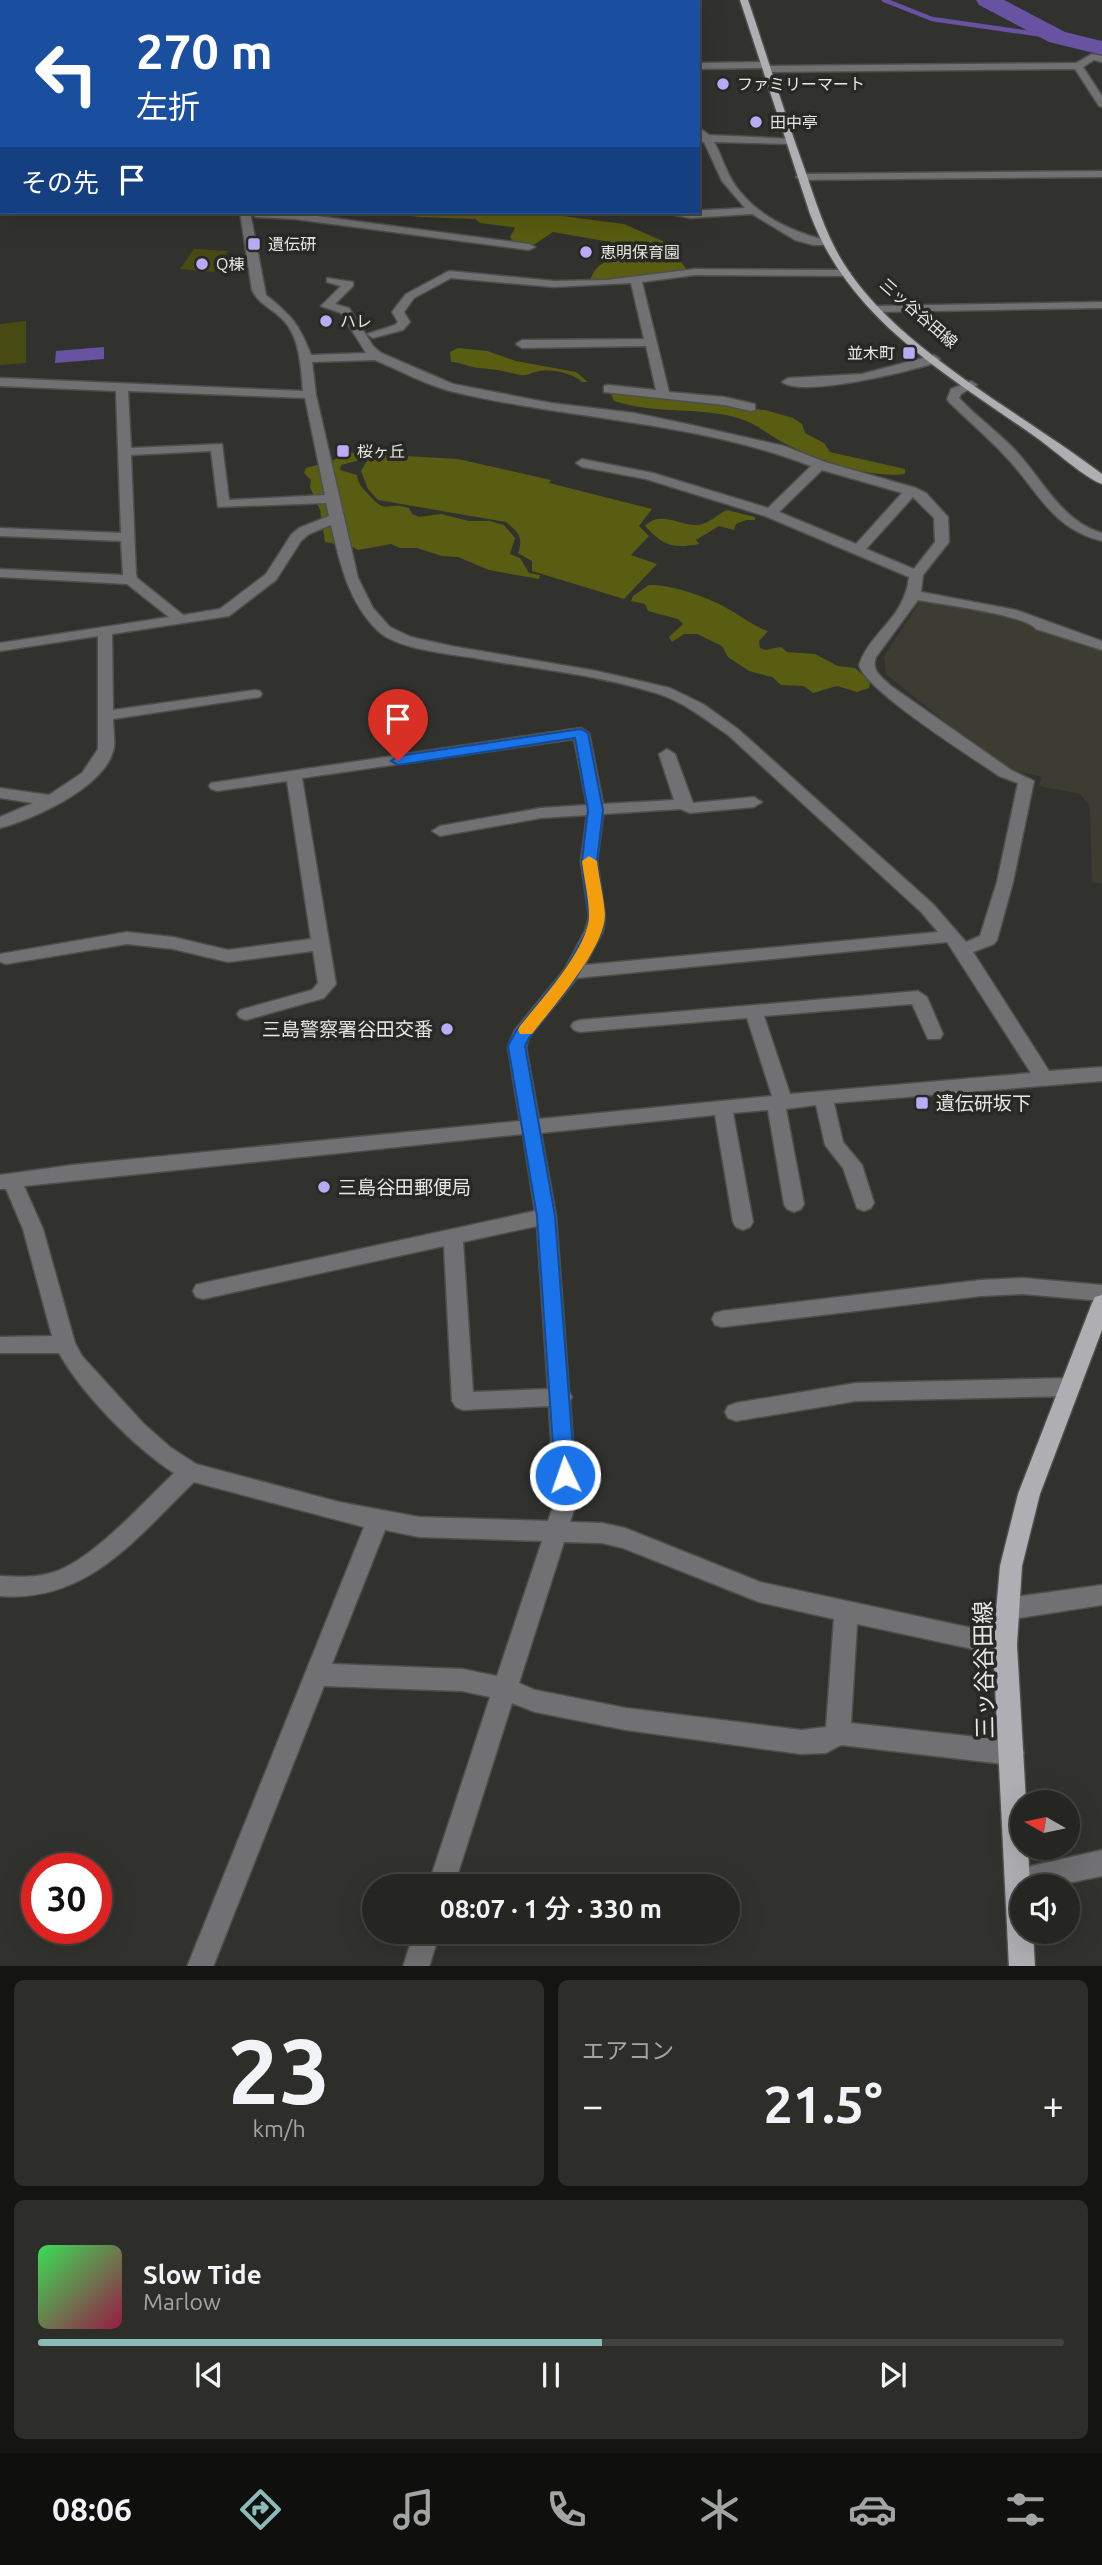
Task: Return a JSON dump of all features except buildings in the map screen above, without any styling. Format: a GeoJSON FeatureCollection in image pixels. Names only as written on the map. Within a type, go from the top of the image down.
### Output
{"type":"FeatureCollection","features":[{"type":"Feature","properties":{"kind":"main road","name":"三ッ谷谷田線"},"geometry":{"type":"LineString","coordinates":[[744,0],[789,141],[826,243],[845,273],[876,309],[934,359],[1051,440],[1102,480]]}},
{"type":"Feature","properties":{"kind":"main road","name":"三ッ谷谷田線"},"geometry":{"type":"LineString","coordinates":[[1018,1874],[1005,1645],[1011,1566],[1029,1494],[1102,1303]]}},
{"type":"Feature","properties":{"kind":"main road","name":"三ッ谷谷田線"},"geometry":{"type":"LineString","coordinates":[[1021,1944],[1022,1966]]}},
{"type":"Feature","properties":{"kind":"street"},"geometry":{"type":"LineString","coordinates":[[700,66],[1079,66],[1092,57],[1102,59]]}},
{"type":"Feature","properties":{"kind":"street"},"geometry":{"type":"LineString","coordinates":[[1079,66],[1102,104]]}},
{"type":"Feature","properties":{"kind":"street"},"geometry":{"type":"LineString","coordinates":[[789,141],[703,138],[727,181],[755,211],[772,223],[806,239],[826,243]]}},
{"type":"Feature","properties":{"kind":"street"},"geometry":{"type":"LineString","coordinates":[[802,177],[1102,174]]}},
{"type":"Feature","properties":{"kind":"street"},"geometry":{"type":"LineString","coordinates":[[685,214],[755,211]]}},
{"type":"Feature","properties":{"kind":"street"},"geometry":{"type":"LineString","coordinates":[[271,214],[528,247]]}},
{"type":"Feature","properties":{"kind":"street"},"geometry":{"type":"LineString","coordinates":[[245,216],[258,290],[261,297],[288,318],[306,359],[310,395],[351,578],[367,610],[385,630],[406,640],[451,650],[627,681],[666,691],[698,707],[733,732],[927,908],[963,950],[1043,1077]]}},
{"type":"Feature","properties":{"kind":"street"},"geometry":{"type":"LineString","coordinates":[[373,334],[399,328],[404,322],[398,312],[410,296],[449,274],[554,284],[636,280],[695,272],[845,273]]}},
{"type":"Feature","properties":{"kind":"street"},"geometry":{"type":"LineString","coordinates":[[331,280],[349,284],[327,306],[345,310],[368,348],[377,356],[450,387],[551,407],[634,417],[779,449],[820,465],[911,491],[930,503],[941,516],[942,542],[916,575],[914,595],[890,632],[869,656],[866,665],[868,672],[886,689],[1005,773],[1026,781],[1005,882],[988,940],[963,950]]}},
{"type":"Feature","properties":{"kind":"street"},"geometry":{"type":"LineString","coordinates":[[636,280],[663,394]]}},
{"type":"Feature","properties":{"kind":"street"},"geometry":{"type":"LineString","coordinates":[[876,309],[1102,305]]}},
{"type":"Feature","properties":{"kind":"street"},"geometry":{"type":"LineString","coordinates":[[350,317],[359,320],[373,334],[380,347],[458,380],[515,393],[589,402],[627,411],[634,417]]}},
{"type":"Feature","properties":{"kind":"street"},"geometry":{"type":"LineString","coordinates":[[522,344],[650,342]]}},
{"type":"Feature","properties":{"kind":"street"},"geometry":{"type":"LineString","coordinates":[[306,359],[377,356]]}},
{"type":"Feature","properties":{"kind":"street"},"geometry":{"type":"LineString","coordinates":[[789,382],[859,378],[904,370],[934,359]]}},
{"type":"Feature","properties":{"kind":"street"},"geometry":{"type":"LineString","coordinates":[[0,382],[310,395]]}},
{"type":"Feature","properties":{"kind":"street"},"geometry":{"type":"LineString","coordinates":[[971,385],[955,392],[953,399],[1012,456],[1048,501],[1075,526],[1102,537]]}},
{"type":"Feature","properties":{"kind":"street"},"geometry":{"type":"LineString","coordinates":[[122,386],[131,580]]}},
{"type":"Feature","properties":{"kind":"street"},"geometry":{"type":"LineString","coordinates":[[608,388],[724,401],[751,407]]}},
{"type":"Feature","properties":{"kind":"street"},"geometry":{"type":"LineString","coordinates":[[123,452],[217,447],[223,504],[332,499]]}},
{"type":"Feature","properties":{"kind":"street"},"geometry":{"type":"LineString","coordinates":[[582,463],[648,476],[770,513],[916,575]]}},
{"type":"Feature","properties":{"kind":"street"},"geometry":{"type":"LineString","coordinates":[[770,513],[820,465]]}},
{"type":"Feature","properties":{"kind":"street"},"geometry":{"type":"LineString","coordinates":[[857,551],[911,491]]}},
{"type":"Feature","properties":{"kind":"street"},"geometry":{"type":"LineString","coordinates":[[0,647],[224,613],[271,577],[296,538],[304,531],[336,518]]}},
{"type":"Feature","properties":{"kind":"street"},"geometry":{"type":"LineString","coordinates":[[0,532],[128,537]]}},
{"type":"Feature","properties":{"kind":"street"},"geometry":{"type":"LineString","coordinates":[[0,573],[131,580],[181,620]]}},
{"type":"Feature","properties":{"kind":"street"},"geometry":{"type":"LineString","coordinates":[[914,595],[1011,613],[1102,646]]}},
{"type":"Feature","properties":{"kind":"street"},"geometry":{"type":"LineString","coordinates":[[0,822],[50,800],[85,781],[95,772],[106,749],[105,632]]}},
{"type":"Feature","properties":{"kind":"street"},"geometry":{"type":"LineString","coordinates":[[106,716],[255,694]]}},
{"type":"Feature","properties":{"kind":"street"},"geometry":{"type":"LineString","coordinates":[[217,786],[581,733],[596,810],[589,861],[597,917],[589,943],[572,972],[522,1035],[517,1046],[533,1127],[546,1216],[561,1398],[566,1501],[445,1874]]}},
{"type":"Feature","properties":{"kind":"street"},"geometry":{"type":"LineString","coordinates":[[667,754],[682,804]]}},
{"type":"Feature","properties":{"kind":"street"},"geometry":{"type":"LineString","coordinates":[[246,1014],[318,994],[325,988],[328,978],[294,776]]}},
{"type":"Feature","properties":{"kind":"street"},"geometry":{"type":"LineString","coordinates":[[0,793],[50,800]]}},
{"type":"Feature","properties":{"kind":"street"},"geometry":{"type":"LineString","coordinates":[[440,831],[541,813],[682,804],[690,808],[754,802]]}},
{"type":"Feature","properties":{"kind":"street"},"geometry":{"type":"LineString","coordinates":[[572,972],[952,936]]}},
{"type":"Feature","properties":{"kind":"street"},"geometry":{"type":"LineString","coordinates":[[6,958],[127,938],[173,943],[228,956],[321,944]]}},
{"type":"Feature","properties":{"kind":"street"},"geometry":{"type":"LineString","coordinates":[[580,1026],[918,997],[934,1034]]}},
{"type":"Feature","properties":{"kind":"street"},"geometry":{"type":"LineString","coordinates":[[753,1010],[780,1103],[794,1204]]}},
{"type":"Feature","properties":{"kind":"street"},"geometry":{"type":"LineString","coordinates":[[1005,1645],[760,1592],[625,1538],[602,1533],[419,1527],[260,1493],[190,1472],[162,1454],[135,1429],[75,1362],[65,1344],[41,1265],[33,1228],[6,1181],[1043,1077],[1102,1074]]}},
{"type":"Feature","properties":{"kind":"street"},"geometry":{"type":"LineString","coordinates":[[824,1099],[834,1145],[852,1166],[864,1203]]}},
{"type":"Feature","properties":{"kind":"street"},"geometry":{"type":"LineString","coordinates":[[723,1109],[743,1222]]}},
{"type":"Feature","properties":{"kind":"street"},"geometry":{"type":"LineString","coordinates":[[203,1291],[546,1216]]}},
{"type":"Feature","properties":{"kind":"street"},"geometry":{"type":"LineString","coordinates":[[453,1236],[463,1401],[561,1398]]}},
{"type":"Feature","properties":{"kind":"street"},"geometry":{"type":"LineString","coordinates":[[722,1320],[981,1288],[1023,1286],[1102,1293]]}},
{"type":"Feature","properties":{"kind":"street"},"geometry":{"type":"LineString","coordinates":[[0,1345],[65,1344]]}},
{"type":"Feature","properties":{"kind":"street"},"geometry":{"type":"LineString","coordinates":[[736,1412],[856,1392],[1070,1387]]}},
{"type":"Feature","properties":{"kind":"street"},"geometry":{"type":"LineString","coordinates":[[0,1586],[32,1587],[61,1580],[107,1549],[190,1472]]}},
{"type":"Feature","properties":{"kind":"street"},"geometry":{"type":"LineString","coordinates":[[200,1966],[378,1520]]}},
{"type":"Feature","properties":{"kind":"street"},"geometry":{"type":"LineString","coordinates":[[1007,1609],[1102,1595]]}},
{"type":"Feature","properties":{"kind":"street"},"geometry":{"type":"LineString","coordinates":[[838,1733],[846,1611]]}},
{"type":"Feature","properties":{"kind":"street"},"geometry":{"type":"LineString","coordinates":[[316,1675],[462,1680],[504,1689],[535,1701],[626,1718],[801,1742],[826,1741],[838,1733],[1012,1753]]}},
{"type":"Feature","properties":{"kind":"street"},"geometry":{"type":"LineString","coordinates":[[1053,1874],[1102,1863]]}},
{"type":"Feature","properties":{"kind":"street"},"geometry":{"type":"LineString","coordinates":[[416,1966],[423,1944]]}},
{"type":"Feature","properties":{"kind":"shaded area"},"geometry":{"type":"Polygon","coordinates":[[[395,214],[546,214],[624,224],[667,243],[687,270],[626,280],[590,280],[596,269],[614,255],[616,246],[610,242],[553,232],[532,246],[514,243],[510,237],[515,228],[512,227],[480,223],[475,219],[395,214]]]}},
{"type":"Feature","properties":{"kind":"shaded area"},"geometry":{"type":"Polygon","coordinates":[[[104,347],[104,359],[55,363],[56,351],[104,347]]]}},
{"type":"Feature","properties":{"kind":"shaded area"},"geometry":{"type":"Polygon","coordinates":[[[458,348],[487,351],[516,361],[576,372],[588,382],[554,371],[520,375],[451,362],[450,352],[458,348]]]}},
{"type":"Feature","properties":{"kind":"shaded area"},"geometry":{"type":"Polygon","coordinates":[[[616,392],[765,410],[793,418],[802,424],[805,433],[824,443],[830,452],[905,469],[905,474],[877,474],[845,467],[800,451],[741,419],[630,405],[614,401],[611,394],[616,392]]]}},
{"type":"Feature","properties":{"kind":"shaded area"},"geometry":{"type":"Polygon","coordinates":[[[350,452],[361,455],[364,459],[341,465],[340,470],[357,475],[361,486],[380,505],[409,508],[412,514],[419,517],[441,514],[504,525],[515,538],[510,554],[520,558],[529,573],[540,575],[539,579],[489,570],[458,557],[442,556],[417,548],[400,548],[391,544],[358,550],[325,542],[320,510],[310,487],[311,480],[304,473],[306,468],[335,460],[350,452]]]}},
{"type":"Feature","properties":{"kind":"shaded area"},"geometry":{"type":"Polygon","coordinates":[[[371,454],[458,459],[551,480],[549,483],[652,509],[639,526],[649,536],[631,555],[657,564],[624,599],[532,571],[532,561],[518,553],[519,535],[506,522],[378,500],[368,489],[361,471],[371,454]]]}},
{"type":"Feature","properties":{"kind":"shaded area"},"geometry":{"type":"Polygon","coordinates":[[[727,510],[755,517],[755,520],[736,524],[734,530],[719,526],[696,540],[699,544],[682,546],[663,542],[645,526],[657,519],[698,525],[727,510]]]}},
{"type":"Feature","properties":{"kind":"shaded area"},"geometry":{"type":"Polygon","coordinates":[[[649,585],[684,591],[719,604],[768,631],[759,641],[760,648],[765,650],[781,647],[787,652],[815,654],[838,666],[855,668],[870,681],[869,688],[857,692],[837,686],[813,693],[804,686],[781,685],[772,677],[749,671],[728,657],[722,646],[697,634],[684,634],[672,642],[669,637],[683,624],[678,619],[648,611],[645,604],[631,601],[633,596],[649,585]]]}},
{"type":"Feature","properties":{"kind":"shaded area"},"geometry":{"type":"Polygon","coordinates":[[[921,600],[1008,616],[1102,649],[1102,884],[1092,882],[1090,806],[1080,794],[1039,786],[1042,777],[1003,768],[886,674],[884,656],[921,600]]]}},
{"type":"Feature","properties":{"kind":"waterway"},"geometry":{"type":"LineString","coordinates":[[884,0],[932,19],[1057,37]]}},
{"type":"Feature","properties":{"kind":"waterway"},"geometry":{"type":"LineString","coordinates":[[987,0],[1057,37],[1102,48]]}},
{"type":"Feature","properties":{"kind":"slow traffic"},"geometry":{"type":"LineString","coordinates":[[526,1030],[572,972],[594,931],[597,917],[589,861]]}},
{"type":"Feature","properties":{"kind":"place","name":"ファミリーマート"},"geometry":{"type":"Point","coordinates":[723,84]}},
{"type":"Feature","properties":{"kind":"place","name":"田中亭"},"geometry":{"type":"Point","coordinates":[756,122]}},
{"type":"Feature","properties":{"kind":"place","name":"遺伝研"},"geometry":{"type":"Point","coordinates":[254,244]}},
{"type":"Feature","properties":{"kind":"place","name":"恵明保育園"},"geometry":{"type":"Point","coordinates":[586,252]}},
{"type":"Feature","properties":{"kind":"place","name":"Q棟"},"geometry":{"type":"Point","coordinates":[202,264]}},
{"type":"Feature","properties":{"kind":"place","name":"ハレ"},"geometry":{"type":"Point","coordinates":[326,321]}},
{"type":"Feature","properties":{"kind":"place","name":"並木町"},"geometry":{"type":"Point","coordinates":[909,353]}},
{"type":"Feature","properties":{"kind":"place","name":"桜ヶ丘"},"geometry":{"type":"Point","coordinates":[343,451]}},
{"type":"Feature","properties":{"kind":"place","name":"三島警察署谷田交番"},"geometry":{"type":"Point","coordinates":[447,1029]}},
{"type":"Feature","properties":{"kind":"place","name":"遺伝研坂下"},"geometry":{"type":"Point","coordinates":[922,1103]}},
{"type":"Feature","properties":{"kind":"place","name":"三島谷田郵便局"},"geometry":{"type":"Point","coordinates":[324,1187]}},
{"type":"Feature","properties":{"kind":"route"},"geometry":{"type":"LineString","coordinates":[[398,761],[581,733],[596,810],[589,861],[597,917],[589,943],[572,972],[522,1035],[517,1046],[533,1127],[546,1216],[565,1475]]}}]}
